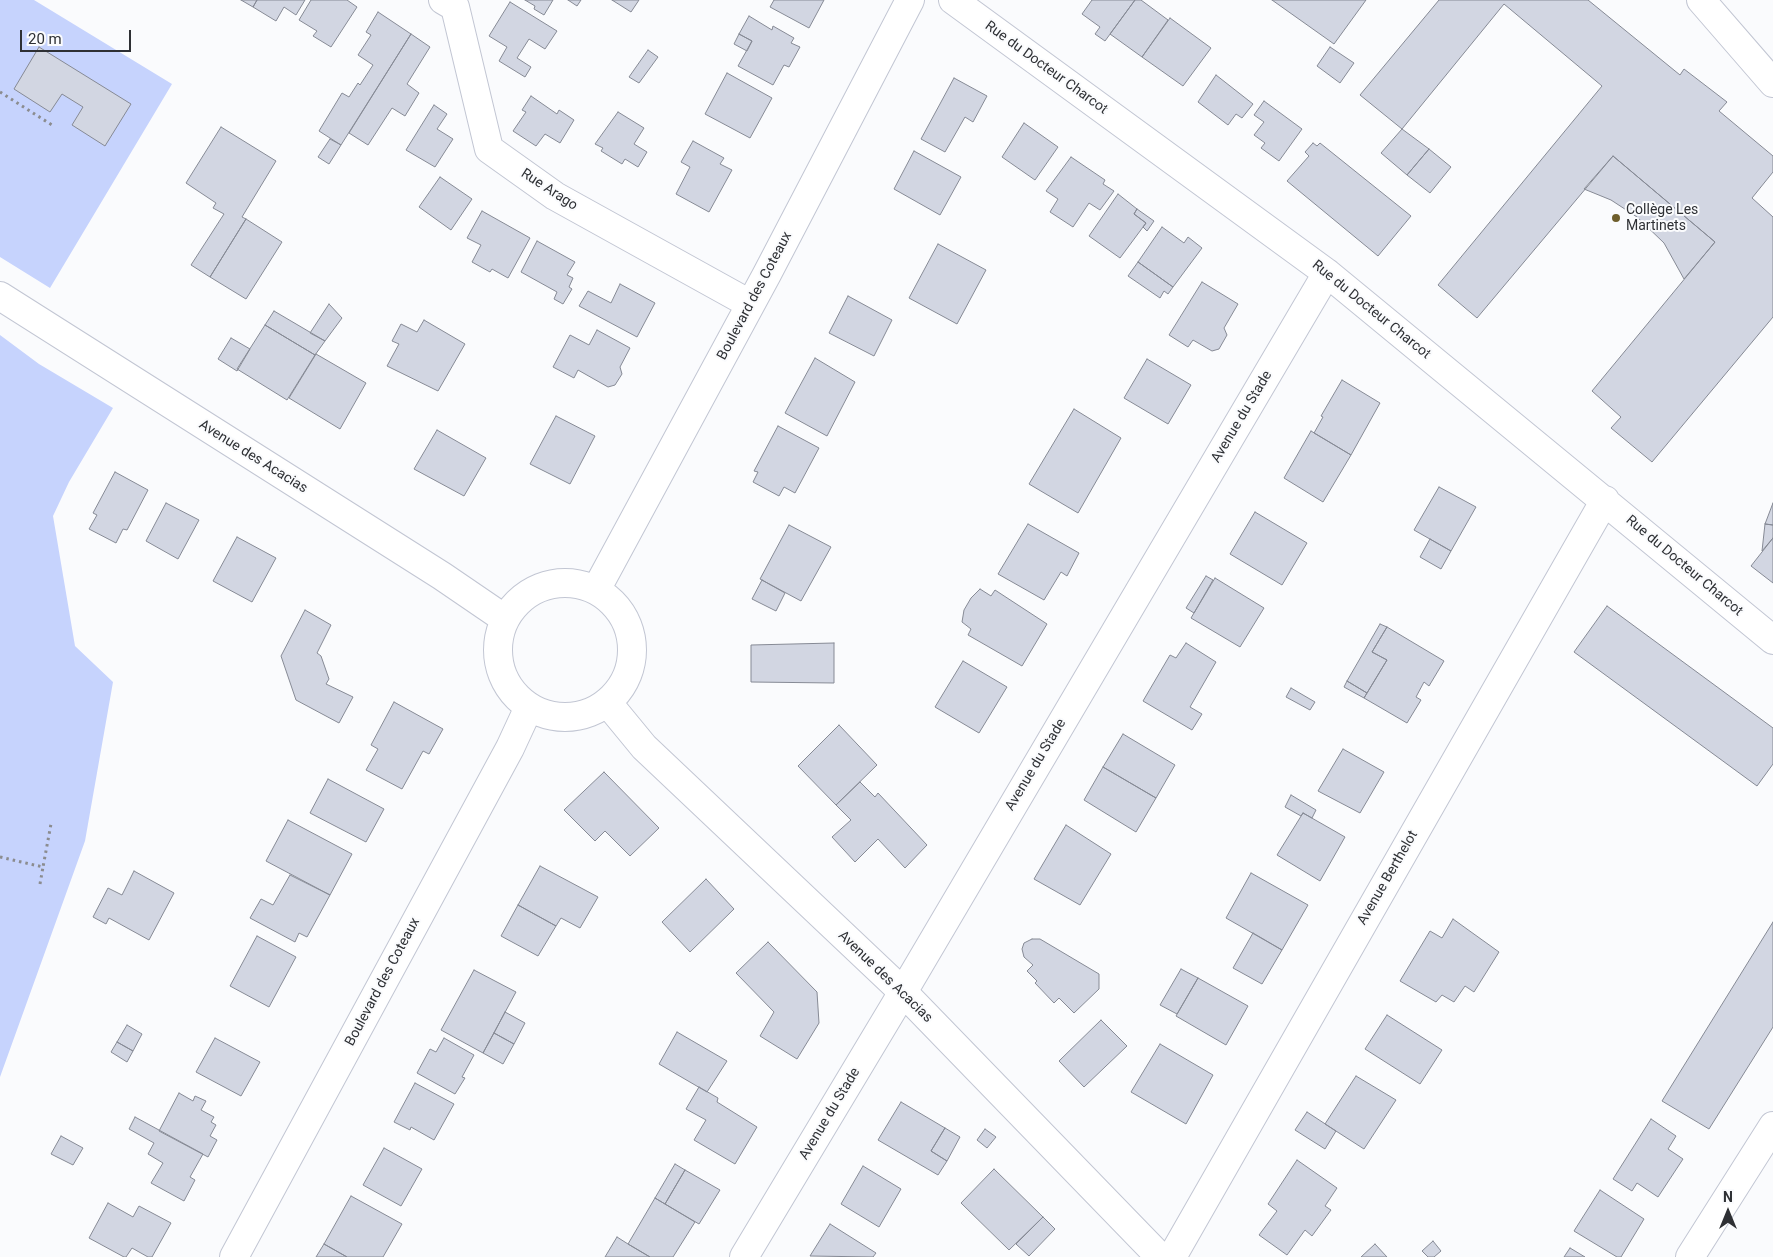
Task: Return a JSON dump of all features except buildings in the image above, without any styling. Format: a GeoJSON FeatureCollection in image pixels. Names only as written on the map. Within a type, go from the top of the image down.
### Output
{"type":"FeatureCollection","features":[{"type":"Feature","properties":{"kind":"street","name":"Boulevard des Coteaux"},"geometry":{"type":"LineString","coordinates":[[596,590],[750,304],[910,0]]}},
{"type":"Feature","properties":{"kind":"street","name":"Rue du Docteur Charcot"},"geometry":{"type":"LineString","coordinates":[[953,0],[1327,273],[1660,545],[1773,640]]}},
{"type":"Feature","properties":{"kind":"street"},"geometry":{"type":"LineString","coordinates":[[1701,0],[1773,83]]}},
{"type":"Feature","properties":{"kind":"street","name":"Rue Arago"},"geometry":{"type":"LineString","coordinates":[[453,2],[489,149],[555,196],[750,304]]}},
{"type":"Feature","properties":{"kind":"street","name":"Avenue du Stade"},"geometry":{"type":"LineString","coordinates":[[744,1257],[903,992],[1327,273]]}},
{"type":"Feature","properties":{"kind":"street","name":"Avenue des Acacias"},"geometry":{"type":"LineString","coordinates":[[0,296],[442,576],[505,619]]}},
{"type":"Feature","properties":{"kind":"street","name":"Avenue Berthelot"},"geometry":{"type":"LineString","coordinates":[[1172,1257],[1604,500]]}},
{"type":"Feature","properties":{"kind":"street"},"geometry":{"type":"LineString","coordinates":[[555,584],[576,584],[596,590],[614,603],[626,622],[632,644],[630,665],[622,686],[607,702],[589,713],[568,717],[548,714],[529,706],[514,694],[503,677],[498,658],[499,638],[505,619],[517,602],[534,590],[555,584]]}},
{"type":"Feature","properties":{"kind":"street","name":"Avenue des Acacias"},"geometry":{"type":"LineString","coordinates":[[607,702],[644,747],[903,992],[1160,1257]]}},
{"type":"Feature","properties":{"kind":"street","name":"Boulevard des Coteaux"},"geometry":{"type":"LineString","coordinates":[[234,1257],[510,748],[529,706]]}},
{"type":"Feature","properties":{"kind":"street"},"geometry":{"type":"LineString","coordinates":[[1690,1257],[1773,1126]]}},
{"type":"Feature","properties":{"kind":"path"},"geometry":{"type":"LineString","coordinates":[[0,92],[52,125]]}},
{"type":"Feature","properties":{"kind":"path"},"geometry":{"type":"LineString","coordinates":[[40,884],[51,824]]}},
{"type":"Feature","properties":{"kind":"path"},"geometry":{"type":"LineString","coordinates":[[0,857],[43,867]]}},
{"type":"Feature","properties":{"kind":"shaded area"},"geometry":{"type":"Polygon","coordinates":[[[0,0],[34,0],[172,84],[50,288],[0,257],[0,0]]]}},
{"type":"Feature","properties":{"kind":"shaded area"},"geometry":{"type":"Polygon","coordinates":[[[0,335],[39,364],[113,408],[69,482],[53,516],[75,646],[113,682],[85,841],[0,1077],[0,335]]]}},
{"type":"Feature","properties":{"kind":"place","name":"Collège Les Martinets"},"geometry":{"type":"Point","coordinates":[1616,218]}}]}
